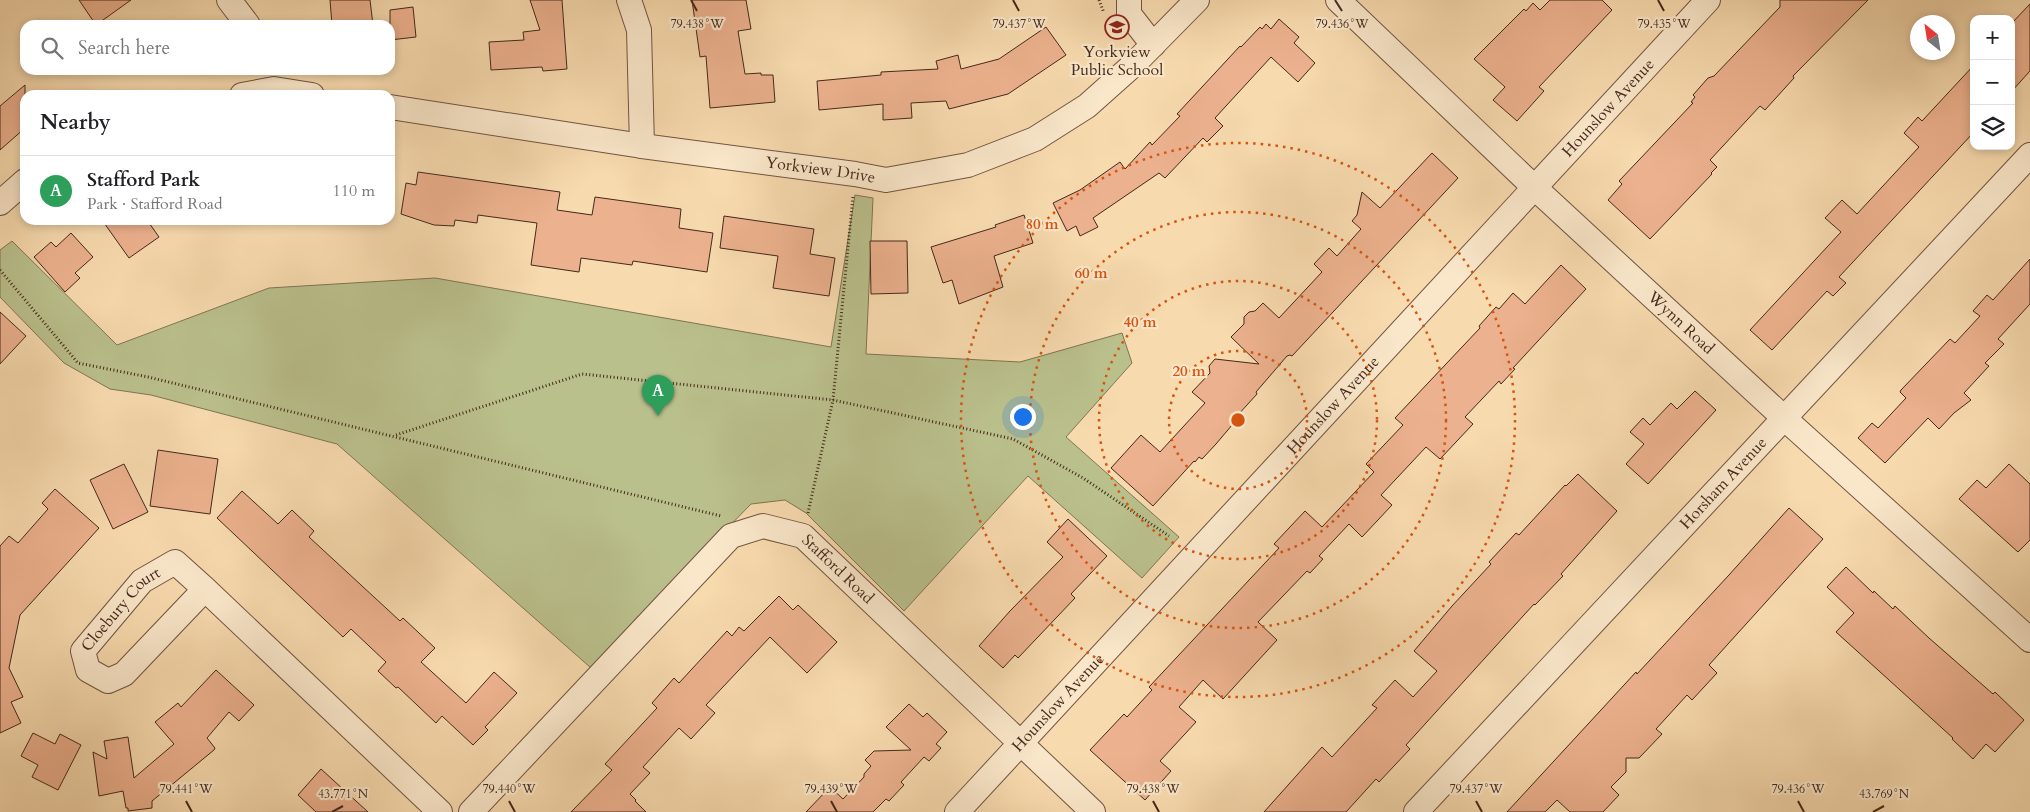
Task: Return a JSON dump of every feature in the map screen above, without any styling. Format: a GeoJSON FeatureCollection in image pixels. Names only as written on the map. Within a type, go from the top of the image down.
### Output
{"type":"FeatureCollection","features":[{"type":"Feature","properties":{"kind":"street"},"geometry":{"type":"LineString","coordinates":[[229,0],[244,20]]}},
{"type":"Feature","properties":{"kind":"street"},"geometry":{"type":"LineString","coordinates":[[629,0],[639,30],[642,146]]}},
{"type":"Feature","properties":{"kind":"street"},"geometry":{"type":"LineString","coordinates":[[1129,0],[1129,14],[1153,46]]}},
{"type":"Feature","properties":{"kind":"street","name":"Yorkview Drive"},"geometry":{"type":"LineString","coordinates":[[395,108],[642,146],[855,174],[886,180],[968,164],[1035,139],[1087,106],[1153,46],[1196,0]]}},
{"type":"Feature","properties":{"kind":"street","name":"Wynn Road"},"geometry":{"type":"LineString","coordinates":[[1338,0],[1535,188],[1784,418],[2030,640]]}},
{"type":"Feature","properties":{"kind":"street","name":"Hounslow Avenue"},"geometry":{"type":"LineString","coordinates":[[957,812],[1708,0]]}},
{"type":"Feature","properties":{"kind":"street"},"geometry":{"type":"LineString","coordinates":[[251,90],[271,79],[299,90]]}},
{"type":"Feature","properties":{"kind":"street","name":"Horsham Avenue"},"geometry":{"type":"LineString","coordinates":[[1416,812],[2030,155]]}},
{"type":"Feature","properties":{"kind":"street"},"geometry":{"type":"LineString","coordinates":[[0,203],[20,185]]}},
{"type":"Feature","properties":{"kind":"street","name":"Stafford Road"},"geometry":{"type":"LineString","coordinates":[[471,812],[731,536],[763,526],[803,536],[1093,812]]}},
{"type":"Feature","properties":{"kind":"street","name":"Cloebury Court"},"geometry":{"type":"LineString","coordinates":[[205,589],[124,674],[108,680],[88,670],[83,651],[142,581],[175,562],[205,589],[440,812]]}},
{"type":"Feature","properties":{"kind":"path"},"geometry":{"type":"LineString","coordinates":[[803,536],[833,400],[855,174]]}},
{"type":"Feature","properties":{"kind":"path"},"geometry":{"type":"LineString","coordinates":[[0,270],[78,363],[148,377],[724,517]]}},
{"type":"Feature","properties":{"kind":"path"},"geometry":{"type":"LineString","coordinates":[[394,436],[582,374],[833,400],[1013,439],[1083,478],[1169,536]]}},
{"type":"Feature","properties":{"kind":"green space"},"geometry":{"type":"Polygon","coordinates":[[[855,195],[873,198],[866,354],[1020,362],[1122,333],[1132,363],[1066,437],[1179,537],[1142,578],[1028,476],[904,611],[806,513],[785,500],[751,504],[591,668],[337,444],[151,395],[110,389],[64,363],[0,297],[0,250],[12,241],[117,345],[269,288],[435,278],[831,347],[855,195]]]}},
{"type":"Feature","properties":{"kind":"building"},"geometry":{"type":"Polygon","coordinates":[[[79,0],[131,0],[103,20],[93,20],[79,0]]]}},
{"type":"Feature","properties":{"kind":"building"},"geometry":{"type":"Polygon","coordinates":[[[330,0],[370,0],[372,20],[332,20],[330,0]]]}},
{"type":"Feature","properties":{"kind":"building"},"geometry":{"type":"Polygon","coordinates":[[[530,0],[562,0],[567,69],[543,71],[542,67],[491,70],[489,42],[524,40],[523,32],[540,30],[530,0]]]}},
{"type":"Feature","properties":{"kind":"building"},"geometry":{"type":"Polygon","coordinates":[[[692,0],[746,0],[751,29],[738,31],[745,74],[761,73],[761,75],[773,75],[775,102],[710,108],[706,56],[700,57],[692,0]]]}},
{"type":"Feature","properties":{"kind":"building"},"geometry":{"type":"Polygon","coordinates":[[[1550,0],[1602,0],[1612,10],[1539,87],[1544,91],[1517,121],[1493,100],[1505,87],[1474,59],[1524,9],[1526,11],[1533,3],[1540,10],[1550,0]]]}},
{"type":"Feature","properties":{"kind":"building"},"geometry":{"type":"Polygon","coordinates":[[[1780,0],[1868,0],[1793,76],[1794,78],[1765,110],[1760,106],[1710,160],[1717,167],[1712,174],[1650,239],[1608,200],[1622,184],[1619,181],[1693,103],[1691,102],[1695,97],[1693,95],[1708,78],[1714,76],[1780,7],[1780,0]]]}},
{"type":"Feature","properties":{"kind":"building"},"geometry":{"type":"Polygon","coordinates":[[[2030,4],[2030,71],[2015,88],[2015,60],[2015,20],[2030,4]]]}},
{"type":"Feature","properties":{"kind":"building"},"geometry":{"type":"Polygon","coordinates":[[[413,7],[416,37],[395,39],[395,20],[390,20],[390,10],[413,7]]]}},
{"type":"Feature","properties":{"kind":"building"},"geometry":{"type":"Polygon","coordinates":[[[1279,19],[1299,37],[1294,43],[1315,63],[1298,82],[1271,57],[1215,118],[1223,126],[1207,142],[1203,138],[1165,178],[1159,173],[1093,218],[1098,227],[1080,236],[1076,226],[1067,231],[1053,203],[1080,190],[1120,162],[1125,169],[1150,142],[1152,145],[1180,116],[1177,114],[1240,46],[1260,27],[1262,29],[1266,24],[1271,29],[1279,19]]]}},
{"type":"Feature","properties":{"kind":"building"},"geometry":{"type":"Polygon","coordinates":[[[1046,27],[1066,55],[1008,94],[949,109],[946,101],[911,103],[912,118],[883,120],[883,104],[819,110],[817,81],[881,75],[881,72],[938,69],[936,61],[958,55],[961,69],[999,59],[1046,27]]]}},
{"type":"Feature","properties":{"kind":"building"},"geometry":{"type":"Polygon","coordinates":[[[1970,69],[1970,136],[1839,277],[1846,283],[1833,296],[1827,291],[1772,350],[1750,330],[1841,232],[1825,218],[1842,200],[1857,214],[1919,147],[1904,133],[1918,117],[1922,121],[1970,69]]]}},
{"type":"Feature","properties":{"kind":"building"},"geometry":{"type":"Polygon","coordinates":[[[25,85],[25,90],[20,90],[20,132],[0,150],[0,106],[25,85]]]}},
{"type":"Feature","properties":{"kind":"building"},"geometry":{"type":"Polygon","coordinates":[[[1432,153],[1458,178],[1292,356],[1287,356],[1256,392],[1257,394],[1237,416],[1238,418],[1216,444],[1202,459],[1199,457],[1194,461],[1153,506],[1111,468],[1141,435],[1160,452],[1205,403],[1192,392],[1210,373],[1209,366],[1215,359],[1259,364],[1231,337],[1244,324],[1244,317],[1249,312],[1255,311],[1263,303],[1279,318],[1322,272],[1314,264],[1329,248],[1337,256],[1361,229],[1352,221],[1357,215],[1362,192],[1380,208],[1432,153]]]}},
{"type":"Feature","properties":{"kind":"building"},"geometry":{"type":"Polygon","coordinates":[[[418,172],[560,192],[557,210],[592,215],[595,197],[681,209],[679,228],[713,233],[707,272],[633,261],[632,265],[581,258],[579,272],[531,265],[537,223],[478,215],[477,223],[455,220],[454,226],[434,225],[401,214],[406,183],[416,185],[418,172]]]}},
{"type":"Feature","properties":{"kind":"building"},"geometry":{"type":"Polygon","coordinates":[[[1024,215],[1033,243],[994,256],[1003,287],[959,304],[952,280],[943,283],[931,247],[996,227],[995,225],[1024,215]]]}},
{"type":"Feature","properties":{"kind":"building"},"geometry":{"type":"Polygon","coordinates":[[[724,216],[814,229],[810,254],[835,258],[829,296],[773,288],[778,256],[720,248],[724,216]]]}},
{"type":"Feature","properties":{"kind":"building"},"geometry":{"type":"Polygon","coordinates":[[[106,225],[151,225],[159,237],[129,258],[106,225]]]}},
{"type":"Feature","properties":{"kind":"building"},"geometry":{"type":"Polygon","coordinates":[[[71,233],[93,257],[75,273],[80,278],[65,292],[34,257],[51,242],[56,247],[71,233]]]}},
{"type":"Feature","properties":{"kind":"building"},"geometry":{"type":"Polygon","coordinates":[[[870,241],[907,241],[908,293],[871,294],[870,241]]]}},
{"type":"Feature","properties":{"kind":"building"},"geometry":{"type":"Polygon","coordinates":[[[2030,259],[2030,304],[1998,339],[2004,344],[1985,363],[1989,366],[1964,393],[1971,400],[1954,413],[1939,429],[1928,418],[1885,463],[1858,438],[1872,423],[1878,428],[1906,398],[1900,392],[1901,390],[1950,339],[1955,343],[1980,316],[1973,311],[1987,295],[1993,300],[2030,259]]]}},
{"type":"Feature","properties":{"kind":"building"},"geometry":{"type":"Polygon","coordinates":[[[1561,265],[1586,289],[1513,368],[1515,369],[1501,384],[1499,381],[1465,417],[1473,424],[1440,459],[1426,447],[1381,495],[1392,505],[1362,537],[1349,524],[1319,556],[1323,559],[1310,573],[1307,571],[1258,622],[1277,640],[1223,699],[1203,680],[1179,707],[1196,722],[1160,761],[1171,771],[1145,800],[1090,750],[1124,714],[1127,717],[1152,690],[1149,687],[1279,548],[1274,544],[1305,511],[1322,527],[1374,472],[1366,464],[1403,425],[1395,418],[1480,328],[1479,326],[1496,307],[1499,309],[1513,293],[1525,304],[1561,265]]]}},
{"type":"Feature","properties":{"kind":"building"},"geometry":{"type":"Polygon","coordinates":[[[0,312],[26,336],[0,364],[0,312]]]}},
{"type":"Feature","properties":{"kind":"building"},"geometry":{"type":"Polygon","coordinates":[[[1695,391],[1716,410],[1648,484],[1626,464],[1644,444],[1630,432],[1643,418],[1650,425],[1671,403],[1677,409],[1695,391]]]}},
{"type":"Feature","properties":{"kind":"building"},"geometry":{"type":"Polygon","coordinates":[[[158,450],[218,459],[210,514],[150,506],[158,450]]]}},
{"type":"Feature","properties":{"kind":"building"},"geometry":{"type":"Polygon","coordinates":[[[124,464],[148,512],[113,529],[90,480],[124,464]]]}},
{"type":"Feature","properties":{"kind":"building"},"geometry":{"type":"Polygon","coordinates":[[[2009,464],[2030,484],[2030,540],[2018,552],[1959,499],[1977,480],[1986,488],[2009,464]]]}},
{"type":"Feature","properties":{"kind":"building"},"geometry":{"type":"Polygon","coordinates":[[[1578,474],[1617,511],[1561,574],[1563,576],[1534,604],[1406,745],[1410,749],[1379,782],[1376,779],[1346,812],[1264,812],[1322,747],[1332,757],[1377,708],[1372,705],[1395,680],[1413,697],[1437,671],[1414,651],[1491,564],[1489,562],[1516,533],[1519,535],[1565,485],[1578,474]]]}},
{"type":"Feature","properties":{"kind":"building"},"geometry":{"type":"Polygon","coordinates":[[[55,489],[99,528],[20,615],[9,668],[23,697],[11,702],[21,723],[0,733],[0,546],[9,536],[18,543],[48,509],[42,503],[55,489]]]}},
{"type":"Feature","properties":{"kind":"building"},"geometry":{"type":"Polygon","coordinates":[[[242,491],[278,524],[292,510],[314,531],[309,537],[400,621],[403,618],[435,648],[421,662],[466,703],[494,672],[517,693],[485,727],[488,730],[473,745],[442,716],[436,723],[398,687],[396,688],[378,671],[386,662],[351,629],[343,637],[217,518],[242,491]]]}},
{"type":"Feature","properties":{"kind":"building"},"geometry":{"type":"Polygon","coordinates":[[[1789,508],[1823,539],[1709,665],[1717,673],[1692,700],[1687,695],[1656,729],[1662,734],[1639,758],[1626,758],[1626,772],[1611,787],[1619,795],[1603,812],[1570,812],[1557,800],[1545,812],[1507,812],[1636,672],[1637,674],[1729,575],[1789,508]]]}},
{"type":"Feature","properties":{"kind":"building"},"geometry":{"type":"Polygon","coordinates":[[[1068,519],[1107,556],[1071,594],[1075,598],[1018,658],[1015,655],[1003,668],[979,646],[1063,557],[1047,542],[1068,519]]]}},
{"type":"Feature","properties":{"kind":"building"},"geometry":{"type":"Polygon","coordinates":[[[1846,567],[1893,609],[1895,606],[1993,694],[1995,692],[2024,720],[1995,752],[1986,744],[1973,759],[1953,738],[1836,632],[1854,613],[1827,587],[1846,567]]]}},
{"type":"Feature","properties":{"kind":"building"},"geometry":{"type":"Polygon","coordinates":[[[779,596],[793,610],[798,605],[837,642],[807,673],[770,637],[706,705],[715,713],[691,739],[679,728],[643,767],[650,773],[630,794],[646,812],[571,812],[612,770],[605,764],[657,708],[652,703],[674,678],[679,683],[727,631],[732,636],[739,627],[744,631],[779,596]]]}},
{"type":"Feature","properties":{"kind":"building"},"geometry":{"type":"Polygon","coordinates":[[[216,670],[254,705],[239,721],[229,712],[207,738],[215,748],[214,750],[152,801],[152,808],[128,811],[123,791],[99,796],[93,752],[107,759],[104,741],[128,737],[134,778],[174,744],[155,722],[178,703],[181,707],[216,670]]]}},
{"type":"Feature","properties":{"kind":"building"},"geometry":{"type":"Polygon","coordinates":[[[909,704],[923,717],[927,713],[947,732],[936,744],[941,748],[929,761],[924,757],[901,782],[904,785],[889,801],[886,799],[873,812],[806,812],[830,787],[843,799],[864,777],[864,774],[871,766],[865,760],[874,751],[911,750],[886,727],[909,704]]]}},
{"type":"Feature","properties":{"kind":"building"},"geometry":{"type":"Polygon","coordinates":[[[33,733],[55,744],[60,734],[81,745],[58,790],[32,777],[38,765],[21,756],[33,733]]]}},
{"type":"Feature","properties":{"kind":"building"},"geometry":{"type":"Polygon","coordinates":[[[321,769],[368,812],[316,812],[298,795],[321,769]]]}},
{"type":"Feature","properties":{"kind":"place","name":"Yorkview Public School"},"geometry":{"type":"Point","coordinates":[1117,27]}},
{"type":"Feature","properties":{"kind":"place","name":"Stafford Park"},"geometry":{"type":"Point","coordinates":[658,416]}}]}
